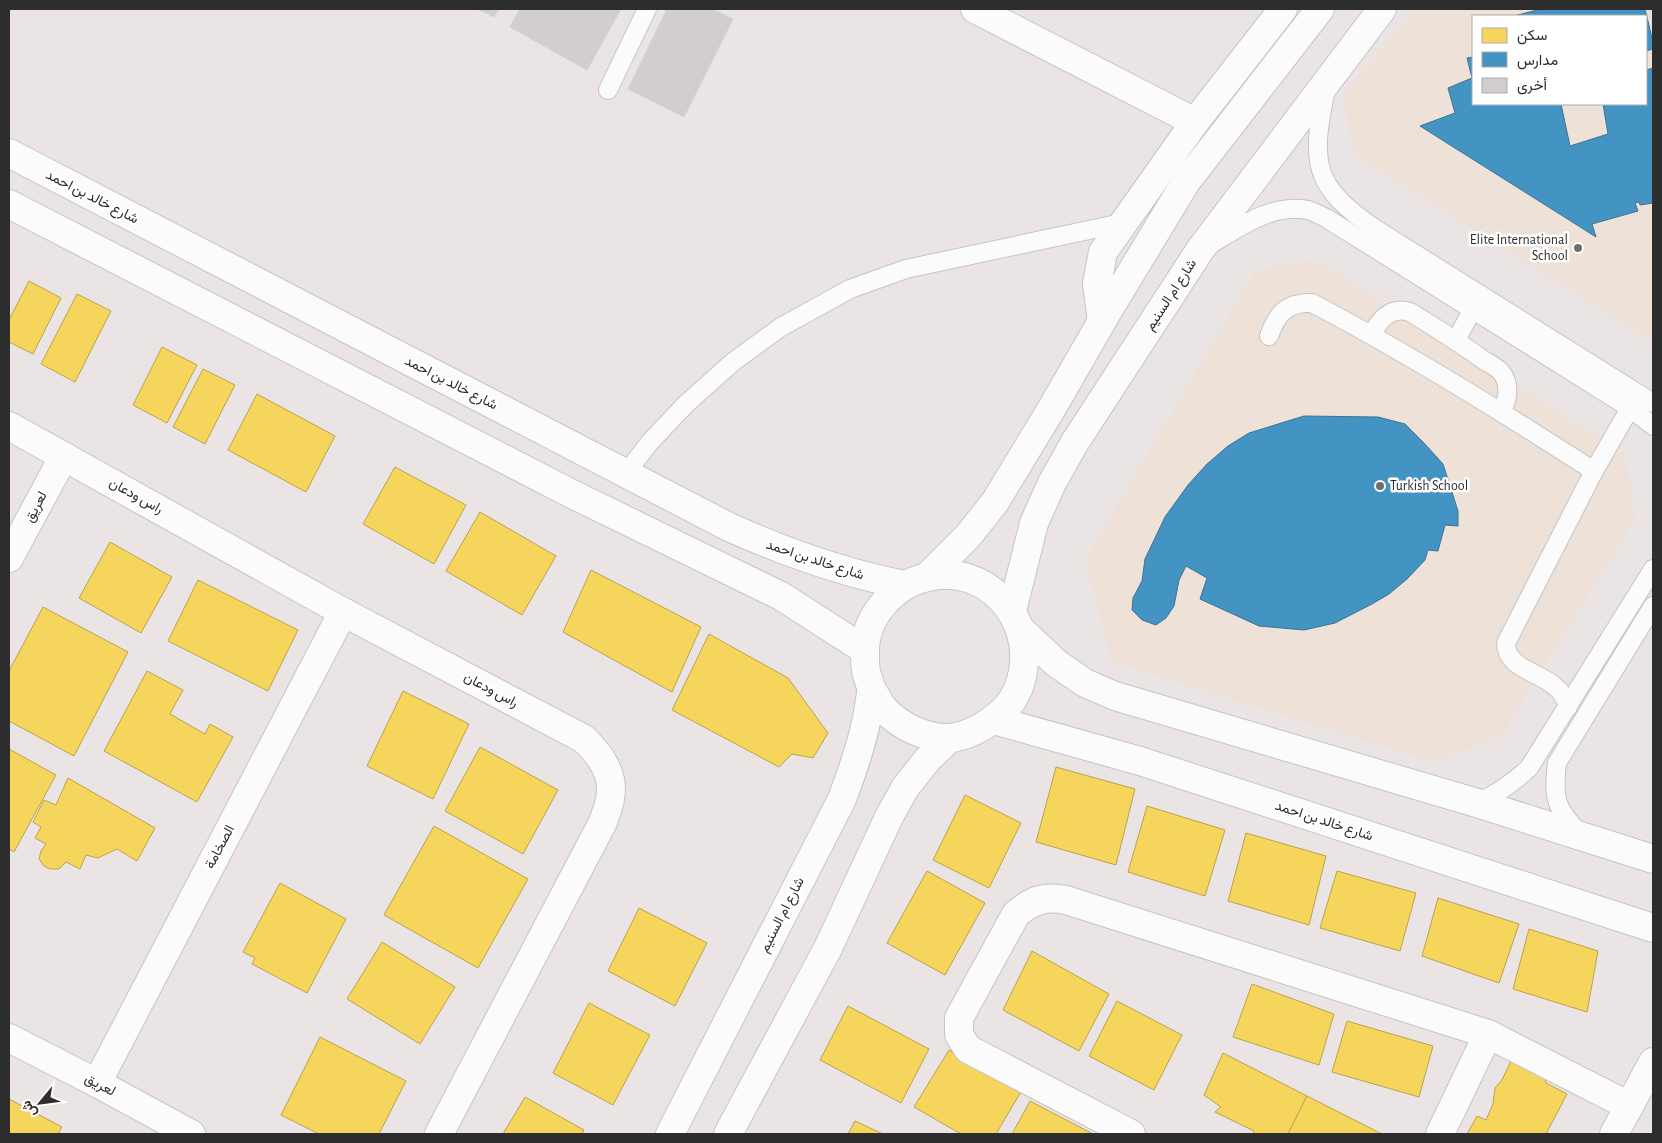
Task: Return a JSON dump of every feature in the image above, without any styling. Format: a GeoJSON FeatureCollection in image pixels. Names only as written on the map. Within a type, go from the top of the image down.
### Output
{"type":"FeatureCollection","features":[{"type":"Feature","properties":{"kind":"main road"},"geometry":{"type":"LineString","coordinates":[[975,9],[1195,122]]}},
{"type":"Feature","properties":{"kind":"main road"},"geometry":{"type":"LineString","coordinates":[[1102,321],[1097,284],[1103,252],[1195,122],[1283,9]]}},
{"type":"Feature","properties":{"kind":"main road"},"geometry":{"type":"LineString","coordinates":[[1016,619],[1026,657],[1022,681],[1011,703],[994,720],[970,733],[950,738],[923,735],[900,723],[883,708],[865,670],[864,650],[870,624],[884,602],[916,581],[968,536],[995,502],[1186,182],[1320,9]]}},
{"type":"Feature","properties":{"kind":"main road","name":"شارع ام السنيم"},"geometry":{"type":"LineString","coordinates":[[1016,619],[1034,523],[1052,483],[1075,442],[1200,250],[1382,9]]}},
{"type":"Feature","properties":{"kind":"main road","name":"شارع خالد بن احمد"},"geometry":{"type":"LineString","coordinates":[[9,154],[729,527],[776,548],[844,572],[916,581]]}},
{"type":"Feature","properties":{"kind":"main road"},"geometry":{"type":"LineString","coordinates":[[9,204],[572,494],[781,596],[864,650]]}},
{"type":"Feature","properties":{"kind":"main road","name":"راس ودعان"},"geometry":{"type":"LineString","coordinates":[[9,426],[343,612],[584,739],[600,755],[610,776],[611,798],[603,822],[439,1134]]}},
{"type":"Feature","properties":{"kind":"main road","name":"لعريق"},"geometry":{"type":"LineString","coordinates":[[9,558],[64,456]]}},
{"type":"Feature","properties":{"kind":"main road"},"geometry":{"type":"LineString","coordinates":[[916,581],[952,575],[976,581],[996,593],[1016,619],[1056,663],[1085,683],[1115,696],[1477,803],[1653,859]]}},
{"type":"Feature","properties":{"kind":"main road","name":"الصخامة"},"geometry":{"type":"LineString","coordinates":[[97,1082],[343,612]]}},
{"type":"Feature","properties":{"kind":"main road","name":"شارع ام السنيم"},"geometry":{"type":"LineString","coordinates":[[670,1134],[842,799],[856,764],[865,729],[872,688]]}},
{"type":"Feature","properties":{"kind":"main road","name":"شارع خالد بن احمد"},"geometry":{"type":"LineString","coordinates":[[994,720],[1131,758],[1650,929]]}},
{"type":"Feature","properties":{"kind":"main road"},"geometry":{"type":"LineString","coordinates":[[728,1134],[828,948],[889,817],[905,788],[950,738]]}},
{"type":"Feature","properties":{"kind":"main road"},"geometry":{"type":"LineString","coordinates":[[1131,1134],[968,1049],[959,1035],[959,1018],[1016,914],[1027,905],[1039,899],[1066,900],[1488,1034],[1629,1106]]}},
{"type":"Feature","properties":{"kind":"main road"},"geometry":{"type":"LineString","coordinates":[[1440,1134],[1488,1034]]}},
{"type":"Feature","properties":{"kind":"main road","name":"لعريق"},"geometry":{"type":"LineString","coordinates":[[9,1038],[97,1082],[191,1134]]}},
{"type":"Feature","properties":{"kind":"main road"},"geometry":{"type":"LineString","coordinates":[[1614,1134],[1653,1062]]}},
{"type":"Feature","properties":{"kind":"lane"},"geometry":{"type":"LineString","coordinates":[[608,90],[648,9]]}},
{"type":"Feature","properties":{"kind":"lane"},"geometry":{"type":"LineString","coordinates":[[1329,78],[1318,129],[1317,155],[1323,178],[1338,200],[1356,216],[1377,230],[1653,403]]}},
{"type":"Feature","properties":{"kind":"lane"},"geometry":{"type":"LineString","coordinates":[[1200,250],[1259,216],[1282,210],[1307,210],[1333,222],[1473,309],[1630,408],[1653,426]]}},
{"type":"Feature","properties":{"kind":"lane"},"geometry":{"type":"LineString","coordinates":[[626,473],[650,442],[686,404],[733,362],[781,327],[850,289],[906,269],[1122,223]]}},
{"type":"Feature","properties":{"kind":"lane"},"geometry":{"type":"LineString","coordinates":[[1269,336],[1278,315],[1290,306],[1312,303],[1372,334],[1594,471]]}},
{"type":"Feature","properties":{"kind":"lane"},"geometry":{"type":"LineString","coordinates":[[1456,340],[1473,309]]}},
{"type":"Feature","properties":{"kind":"lane"},"geometry":{"type":"LineString","coordinates":[[1372,334],[1378,323],[1392,311],[1403,310],[1410,312],[1456,340],[1501,372],[1507,383],[1508,395],[1506,404],[1501,412]]}},
{"type":"Feature","properties":{"kind":"lane"},"geometry":{"type":"LineString","coordinates":[[1568,707],[1567,700],[1557,686],[1514,662],[1506,648],[1506,643],[1594,471],[1630,408]]}},
{"type":"Feature","properties":{"kind":"lane"},"geometry":{"type":"LineString","coordinates":[[1477,803],[1496,795],[1529,768],[1653,569]]}},
{"type":"Feature","properties":{"kind":"lane"},"geometry":{"type":"LineString","coordinates":[[1584,838],[1568,821],[1558,805],[1554,787],[1557,763],[1653,606]]}},
{"type":"Feature","properties":{"kind":"shaded area","name":"Elite International School"},"geometry":{"type":"Polygon","coordinates":[[[1417,9],[1653,9],[1653,342],[1353,154],[1343,93],[1417,9]]]}},
{"type":"Feature","properties":{"kind":"shaded area","name":"Turkish School"},"geometry":{"type":"Polygon","coordinates":[[[1314,259],[1625,453],[1636,518],[1502,735],[1433,762],[1112,662],[1085,560],[1255,271],[1314,259]]]}},
{"type":"Feature","properties":{"kind":"building: سكن"},"geometry":{"type":"Polygon","coordinates":[[[29,281],[61,298],[33,354],[9,342],[9,320],[29,281]]]}},
{"type":"Feature","properties":{"kind":"building: سكن"},"geometry":{"type":"Polygon","coordinates":[[[77,294],[111,311],[75,382],[41,364],[77,294]]]}},
{"type":"Feature","properties":{"kind":"building: سكن"},"geometry":{"type":"Polygon","coordinates":[[[162,347],[197,365],[167,423],[133,405],[162,347]]]}},
{"type":"Feature","properties":{"kind":"building: سكن"},"geometry":{"type":"Polygon","coordinates":[[[203,369],[235,385],[205,444],[173,427],[203,369]]]}},
{"type":"Feature","properties":{"kind":"building: سكن"},"geometry":{"type":"Polygon","coordinates":[[[257,394],[335,436],[306,492],[228,450],[257,394]]]}},
{"type":"Feature","properties":{"kind":"building: سكن"},"geometry":{"type":"Polygon","coordinates":[[[395,467],[466,505],[434,564],[363,524],[395,467]]]}},
{"type":"Feature","properties":{"kind":"building: سكن"},"geometry":{"type":"Polygon","coordinates":[[[480,512],[556,556],[522,615],[446,571],[480,512]]]}},
{"type":"Feature","properties":{"kind":"building: سكن"},"geometry":{"type":"Polygon","coordinates":[[[110,542],[172,577],[141,633],[79,598],[110,542]]]}},
{"type":"Feature","properties":{"kind":"building: سكن"},"geometry":{"type":"Polygon","coordinates":[[[591,570],[701,627],[672,692],[563,632],[591,570]]]}},
{"type":"Feature","properties":{"kind":"building: سكن"},"geometry":{"type":"Polygon","coordinates":[[[198,580],[298,630],[268,691],[168,641],[198,580]]]}},
{"type":"Feature","properties":{"kind":"building: سكن"},"geometry":{"type":"Polygon","coordinates":[[[43,607],[128,652],[74,756],[9,721],[9,671],[43,607]]]}},
{"type":"Feature","properties":{"kind":"building: سكن"},"geometry":{"type":"Polygon","coordinates":[[[709,634],[788,678],[828,733],[813,758],[792,754],[779,767],[672,710],[709,634]]]}},
{"type":"Feature","properties":{"kind":"building: سكن"},"geometry":{"type":"Polygon","coordinates":[[[147,671],[183,690],[170,714],[205,734],[210,724],[233,737],[197,802],[104,751],[147,671]]]}},
{"type":"Feature","properties":{"kind":"building: سكن"},"geometry":{"type":"Polygon","coordinates":[[[403,691],[469,724],[433,799],[367,766],[403,691]]]}},
{"type":"Feature","properties":{"kind":"building: سكن"},"geometry":{"type":"Polygon","coordinates":[[[480,747],[558,790],[523,854],[445,811],[480,747]]]}},
{"type":"Feature","properties":{"kind":"building: سكن"},"geometry":{"type":"Polygon","coordinates":[[[9,749],[56,775],[14,852],[9,849],[9,749]]]}},
{"type":"Feature","properties":{"kind":"building: سكن"},"geometry":{"type":"Polygon","coordinates":[[[1056,767],[1135,789],[1116,865],[1036,842],[1056,767]]]}},
{"type":"Feature","properties":{"kind":"building: سكن"},"geometry":{"type":"Polygon","coordinates":[[[68,778],[155,828],[137,861],[117,849],[98,858],[86,855],[80,869],[66,862],[59,869],[50,869],[44,866],[39,859],[41,851],[46,844],[35,838],[41,827],[33,822],[44,800],[56,805],[68,778]]]}},
{"type":"Feature","properties":{"kind":"building: سكن"},"geometry":{"type":"Polygon","coordinates":[[[965,795],[1021,823],[989,888],[933,860],[965,795]]]}},
{"type":"Feature","properties":{"kind":"building: سكن"},"geometry":{"type":"Polygon","coordinates":[[[1147,806],[1225,830],[1205,896],[1128,872],[1147,806]]]}},
{"type":"Feature","properties":{"kind":"building: سكن"},"geometry":{"type":"Polygon","coordinates":[[[434,826],[528,879],[478,968],[384,915],[434,826]]]}},
{"type":"Feature","properties":{"kind":"building: سكن"},"geometry":{"type":"Polygon","coordinates":[[[1246,833],[1326,856],[1309,925],[1228,901],[1246,833]]]}},
{"type":"Feature","properties":{"kind":"building: سكن"},"geometry":{"type":"Polygon","coordinates":[[[927,871],[985,903],[945,975],[887,943],[927,871]]]}},
{"type":"Feature","properties":{"kind":"building: سكن"},"geometry":{"type":"Polygon","coordinates":[[[1337,871],[1416,893],[1400,951],[1320,928],[1337,871]]]}},
{"type":"Feature","properties":{"kind":"building: سكن"},"geometry":{"type":"Polygon","coordinates":[[[280,883],[346,919],[307,993],[252,964],[255,958],[243,952],[280,883]]]}},
{"type":"Feature","properties":{"kind":"building: سكن"},"geometry":{"type":"Polygon","coordinates":[[[1438,898],[1519,924],[1499,983],[1422,956],[1438,898]]]}},
{"type":"Feature","properties":{"kind":"building: سكن"},"geometry":{"type":"Polygon","coordinates":[[[639,908],[707,943],[675,1006],[608,971],[639,908]]]}},
{"type":"Feature","properties":{"kind":"building: سكن"},"geometry":{"type":"Polygon","coordinates":[[[1529,929],[1598,951],[1587,1012],[1513,989],[1529,929]]]}},
{"type":"Feature","properties":{"kind":"building: سكن"},"geometry":{"type":"Polygon","coordinates":[[[382,942],[455,987],[420,1044],[347,999],[382,942]]]}},
{"type":"Feature","properties":{"kind":"building: سكن"},"geometry":{"type":"Polygon","coordinates":[[[1032,951],[1109,994],[1079,1051],[1003,1010],[1032,951]]]}},
{"type":"Feature","properties":{"kind":"building: سكن"},"geometry":{"type":"Polygon","coordinates":[[[1252,984],[1334,1014],[1319,1065],[1233,1037],[1252,984]]]}},
{"type":"Feature","properties":{"kind":"building: سكن"},"geometry":{"type":"Polygon","coordinates":[[[1117,1001],[1182,1035],[1154,1090],[1089,1056],[1117,1001]]]}},
{"type":"Feature","properties":{"kind":"building: سكن"},"geometry":{"type":"Polygon","coordinates":[[[589,1003],[650,1035],[613,1105],[553,1073],[589,1003]]]}},
{"type":"Feature","properties":{"kind":"building: سكن"},"geometry":{"type":"Polygon","coordinates":[[[848,1006],[929,1049],[901,1103],[820,1060],[848,1006]]]}},
{"type":"Feature","properties":{"kind":"building: سكن"},"geometry":{"type":"Polygon","coordinates":[[[1347,1021],[1433,1046],[1419,1097],[1332,1072],[1347,1021]]]}},
{"type":"Feature","properties":{"kind":"building: سكن"},"geometry":{"type":"Polygon","coordinates":[[[320,1037],[406,1081],[379,1134],[319,1134],[281,1115],[320,1037]]]}},
{"type":"Feature","properties":{"kind":"building: سكن"},"geometry":{"type":"Polygon","coordinates":[[[949,1050],[1022,1090],[996,1134],[961,1134],[914,1107],[949,1050]]]}},
{"type":"Feature","properties":{"kind":"building: سكن"},"geometry":{"type":"Polygon","coordinates":[[[1223,1053],[1307,1096],[1288,1134],[1253,1134],[1254,1131],[1215,1112],[1221,1107],[1204,1095],[1223,1053]]]}},
{"type":"Feature","properties":{"kind":"building: سكن"},"geometry":{"type":"Polygon","coordinates":[[[1511,1061],[1543,1068],[1546,1083],[1567,1094],[1546,1134],[1467,1134],[1477,1116],[1486,1120],[1493,1104],[1495,1088],[1502,1080],[1511,1061]]]}},
{"type":"Feature","properties":{"kind":"building: سكن"},"geometry":{"type":"Polygon","coordinates":[[[1307,1096],[1382,1134],[1288,1134],[1307,1096]]]}},
{"type":"Feature","properties":{"kind":"building: سكن"},"geometry":{"type":"Polygon","coordinates":[[[525,1097],[584,1130],[582,1134],[503,1134],[525,1097]]]}},
{"type":"Feature","properties":{"kind":"building: سكن"},"geometry":{"type":"Polygon","coordinates":[[[9,1099],[62,1127],[58,1134],[9,1134],[9,1099]]]}},
{"type":"Feature","properties":{"kind":"building: سكن"},"geometry":{"type":"Polygon","coordinates":[[[1030,1101],[1093,1134],[1012,1134],[1030,1101]]]}},
{"type":"Feature","properties":{"kind":"building: سكن"},"geometry":{"type":"Polygon","coordinates":[[[855,1121],[883,1134],[848,1134],[855,1121]]]}},
{"type":"Feature","properties":{"kind":"building: مدارس"},"geometry":{"type":"Polygon","coordinates":[[[1541,9],[1645,9],[1646,15],[1518,15],[1541,9]]]}},
{"type":"Feature","properties":{"kind":"building: مدارس"},"geometry":{"type":"Polygon","coordinates":[[[1647,17],[1653,42],[1653,49],[1647,51],[1647,17]]]}},
{"type":"Feature","properties":{"kind":"building: مدارس"},"geometry":{"type":"Polygon","coordinates":[[[1472,57],[1472,78],[1467,58],[1472,57]]]}},
{"type":"Feature","properties":{"kind":"building: مدارس"},"geometry":{"type":"Polygon","coordinates":[[[1653,68],[1653,203],[1640,205],[1639,202],[1635,203],[1638,211],[1592,224],[1596,237],[1420,126],[1455,113],[1448,88],[1472,78],[1472,105],[1561,105],[1570,146],[1608,134],[1603,105],[1647,105],[1647,70],[1653,68]]]}},
{"type":"Feature","properties":{"kind":"building: مدارس"},"geometry":{"type":"Polygon","coordinates":[[[1304,416],[1378,417],[1405,424],[1443,464],[1458,511],[1458,526],[1445,525],[1438,551],[1428,550],[1425,560],[1389,594],[1335,623],[1304,630],[1259,626],[1200,599],[1207,578],[1186,566],[1179,580],[1174,606],[1166,618],[1156,625],[1142,620],[1132,610],[1133,598],[1142,581],[1145,559],[1165,517],[1188,485],[1207,464],[1228,446],[1249,433],[1304,416]]]}},
{"type":"Feature","properties":{"kind":"building: أخرى"},"geometry":{"type":"Polygon","coordinates":[[[478,9],[499,9],[494,17],[478,9]]]}},
{"type":"Feature","properties":{"kind":"building: أخرى"},"geometry":{"type":"Polygon","coordinates":[[[520,9],[621,9],[587,70],[510,27],[520,9]]]}},
{"type":"Feature","properties":{"kind":"building: أخرى"},"geometry":{"type":"Polygon","coordinates":[[[667,9],[712,9],[733,19],[684,117],[628,89],[667,9]]]}},
{"type":"Feature","properties":{"kind":"place","name":"Elite International School"},"geometry":{"type":"Point","coordinates":[1578,248]}},
{"type":"Feature","properties":{"kind":"place","name":"Turkish School"},"geometry":{"type":"Point","coordinates":[1380,486]}}]}
